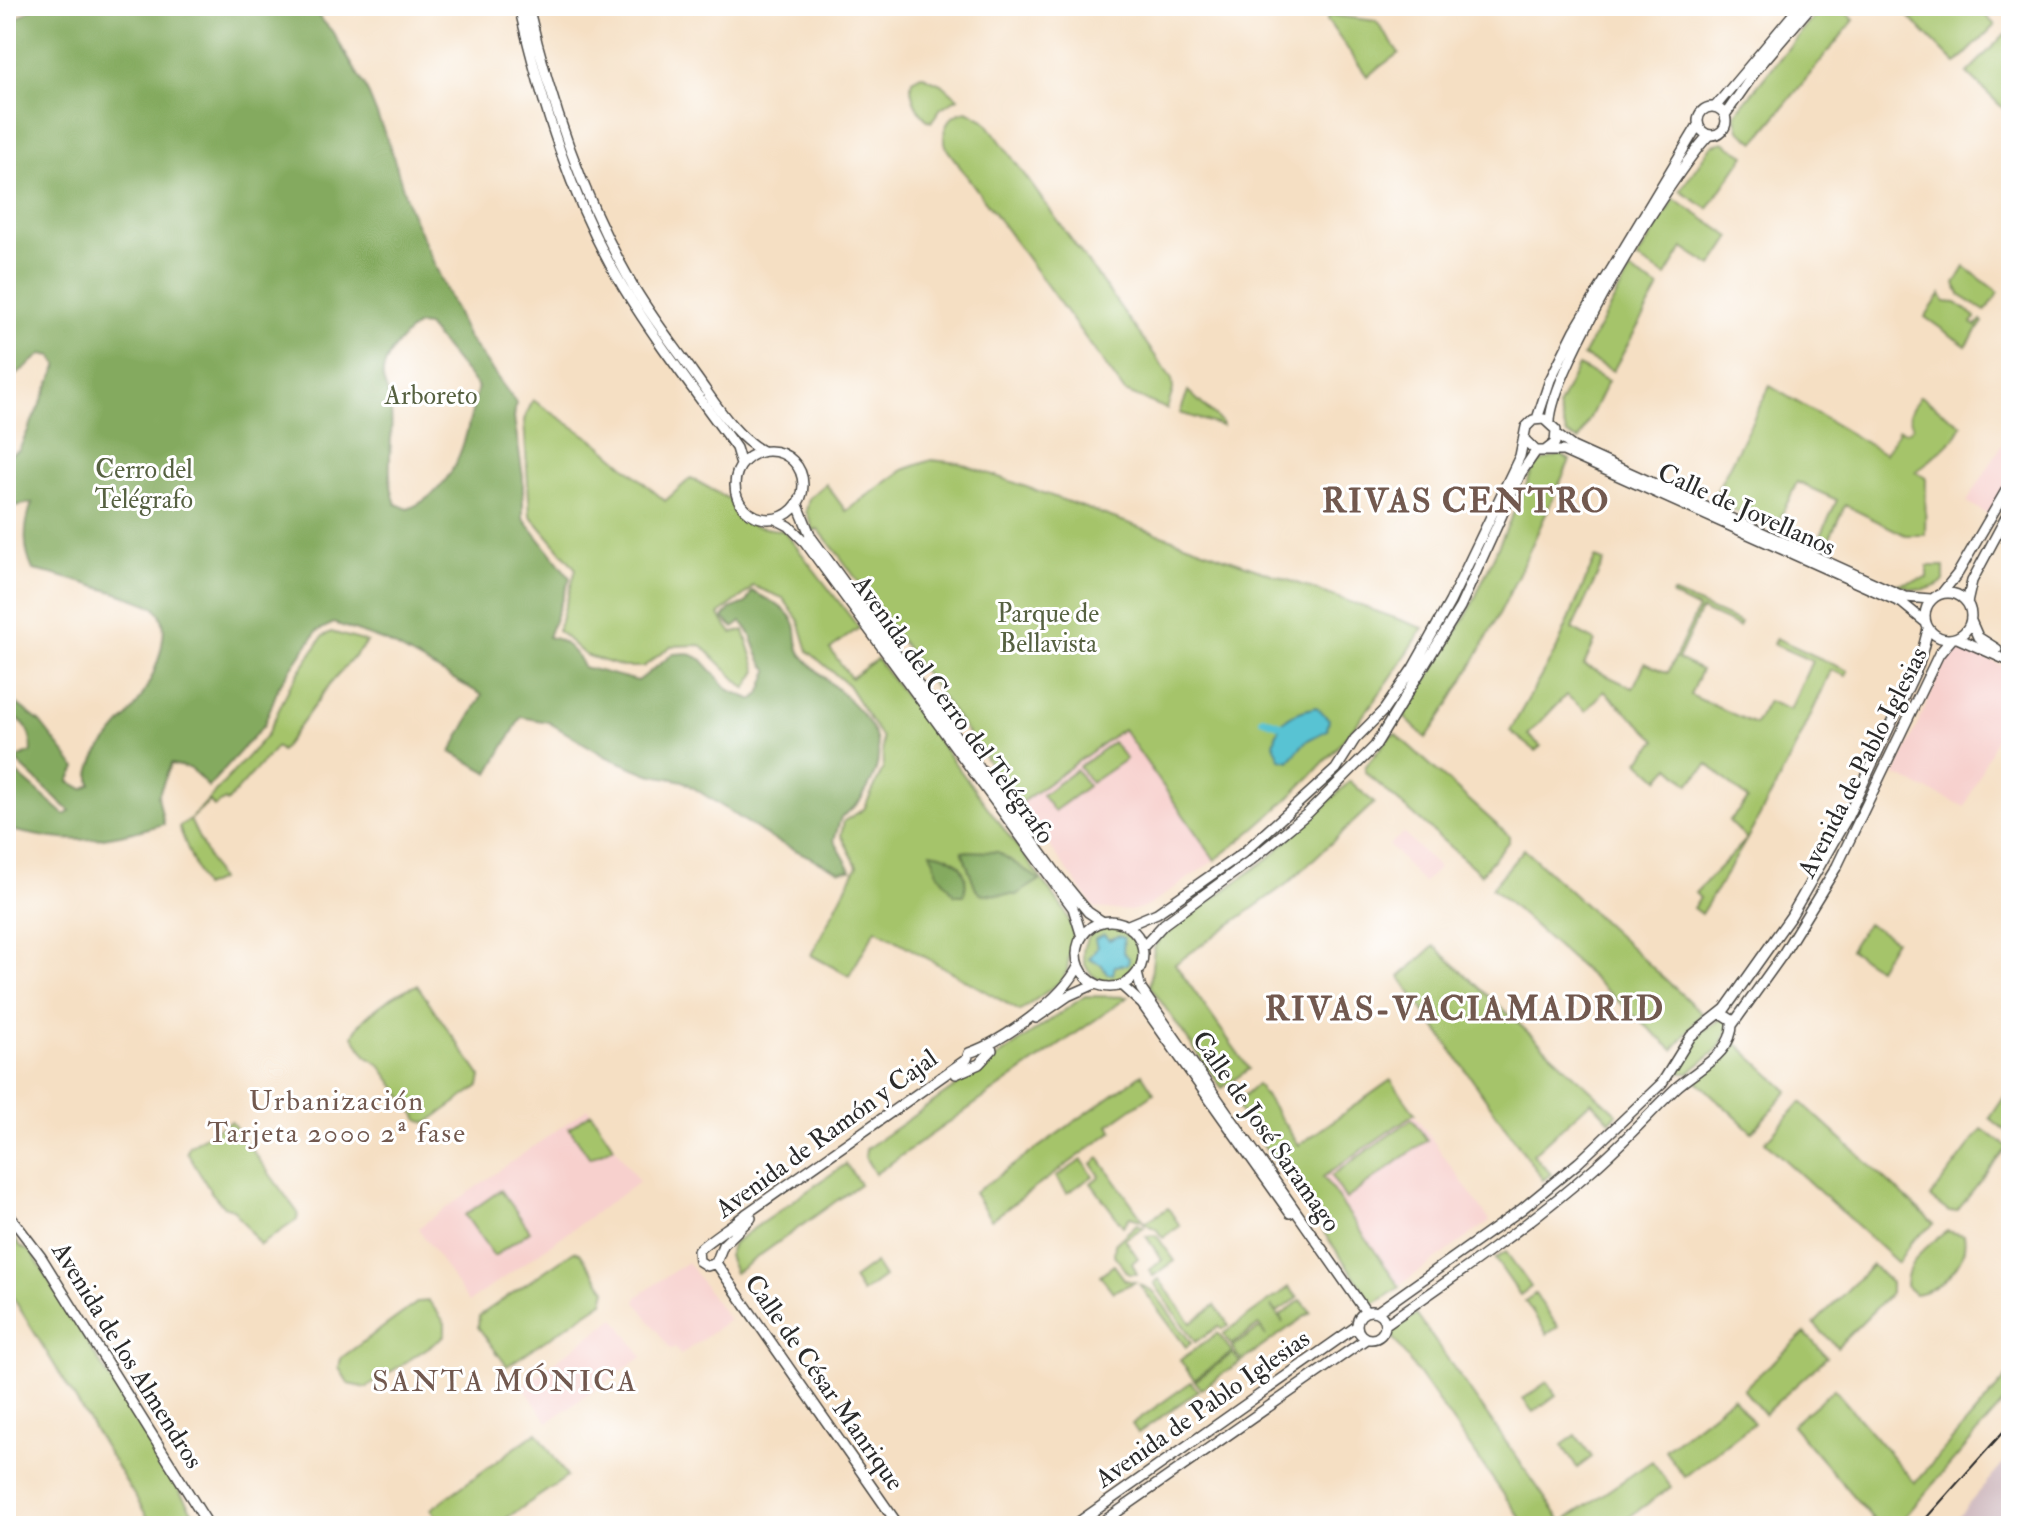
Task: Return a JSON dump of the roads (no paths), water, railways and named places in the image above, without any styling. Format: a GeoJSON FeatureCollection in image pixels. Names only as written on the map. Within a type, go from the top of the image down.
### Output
{"type":"FeatureCollection","features":[{"type":"Feature","properties":{"kind":"street"},"geometry":{"type":"LineString","coordinates":[[519,6],[563,155],[607,256],[641,314],[736,448],[741,465],[735,487],[741,505],[762,519],[775,519],[798,505],[804,485],[798,465],[778,451],[762,451],[741,465]]}},
{"type":"Feature","properties":{"kind":"street"},"geometry":{"type":"LineString","coordinates":[[528,6],[558,116],[615,252],[647,309],[714,402],[739,434],[762,451]]}},
{"type":"Feature","properties":{"kind":"street"},"geometry":{"type":"LineString","coordinates":[[1800,6],[1715,107],[1701,112],[1698,125],[1575,330],[1550,380],[1537,419],[1526,427],[1520,456],[1450,602],[1413,668],[1380,715],[1365,727],[1348,752],[1301,805],[1243,853],[1157,913],[1126,926],[1103,922],[1082,937],[1077,951],[1079,965],[1095,984],[1121,985],[1137,973],[1143,947],[1164,924],[1250,861],[1308,813],[1359,762],[1389,723],[1460,607],[1521,473],[1557,435],[1550,422],[1554,393],[1596,311],[1649,221],[1709,135],[1722,131],[1725,115],[1757,69],[1811,6]]}},
{"type":"Feature","properties":{"kind":"street"},"geometry":{"type":"LineString","coordinates":[[1715,107],[1725,115]]}},
{"type":"Feature","properties":{"kind":"street"},"geometry":{"type":"LineString","coordinates":[[1698,125],[1709,135]]}},
{"type":"Feature","properties":{"kind":"street"},"geometry":{"type":"LineString","coordinates":[[1537,419],[1550,422]]}},
{"type":"Feature","properties":{"kind":"street","name":"Calle de Jovellanos"},"geometry":{"type":"LineString","coordinates":[[1557,435],[1573,447],[1905,597],[1931,599]]}},
{"type":"Feature","properties":{"kind":"street"},"geometry":{"type":"LineString","coordinates":[[1524,439],[1541,451]]}},
{"type":"Feature","properties":{"kind":"street","name":"Calle de Jovellanos"},"geometry":{"type":"LineString","coordinates":[[1541,451],[1563,451],[1902,603],[1926,625]]}},
{"type":"Feature","properties":{"kind":"street"},"geometry":{"type":"LineString","coordinates":[[2011,482],[1958,573],[1942,593],[1931,599],[1926,625],[1940,638],[1954,639],[2011,662]]}},
{"type":"Feature","properties":{"kind":"street","name":"Avenida del Cerro del Telégrafo"},"geometry":{"type":"LineString","coordinates":[[798,505],[811,537],[1056,873],[1088,912],[1103,922]]}},
{"type":"Feature","properties":{"kind":"street"},"geometry":{"type":"LineString","coordinates":[[2011,508],[1972,581],[1967,603],[1978,637],[2011,655]]}},
{"type":"Feature","properties":{"kind":"street","name":"Avenida del Cerro del Telégrafo"},"geometry":{"type":"LineString","coordinates":[[775,519],[795,531],[876,639],[1073,908],[1082,937]]}},
{"type":"Feature","properties":{"kind":"street"},"geometry":{"type":"LineString","coordinates":[[1942,593],[1956,594],[1967,603]]}},
{"type":"Feature","properties":{"kind":"street"},"geometry":{"type":"LineString","coordinates":[[1954,639],[1971,621]]}},
{"type":"Feature","properties":{"kind":"street","name":"Avenida de Pablo Iglesias"},"geometry":{"type":"LineString","coordinates":[[1673,1066],[1691,1036],[1721,1013],[1791,916],[1840,832],[1916,672],[1926,625]]}},
{"type":"Feature","properties":{"kind":"street","name":"Avenida de Pablo Iglesias"},"geometry":{"type":"LineString","coordinates":[[1684,1081],[1718,1055],[1733,1024],[1783,954],[1837,866],[1939,654],[1954,639]]}},
{"type":"Feature","properties":{"kind":"street"},"geometry":{"type":"LineString","coordinates":[[1380,715],[1389,723]]}},
{"type":"Feature","properties":{"kind":"street"},"geometry":{"type":"LineString","coordinates":[[1348,752],[1349,757],[1359,762]]}},
{"type":"Feature","properties":{"kind":"street"},"geometry":{"type":"LineString","coordinates":[[1126,926],[1143,947]]}},
{"type":"Feature","properties":{"kind":"street","name":"Avenida de Ramón y Cajal"},"geometry":{"type":"LineString","coordinates":[[980,1056],[1064,989],[1079,965]]}},
{"type":"Feature","properties":{"kind":"street","name":"Calle de José Saramago"},"geometry":{"type":"LineString","coordinates":[[1137,973],[1141,989],[1368,1313]]}},
{"type":"Feature","properties":{"kind":"street","name":"Avenida de Ramón y Cajal"},"geometry":{"type":"LineString","coordinates":[[709,1243],[1068,996],[1095,984]]}},
{"type":"Feature","properties":{"kind":"street","name":"Calle de José Saramago"},"geometry":{"type":"LineString","coordinates":[[1121,985],[1142,1004],[1368,1313]]}},
{"type":"Feature","properties":{"kind":"street"},"geometry":{"type":"LineString","coordinates":[[1721,1013],[1727,1014],[1733,1024]]}},
{"type":"Feature","properties":{"kind":"street","name":"Avenida de Ramón y Cajal"},"geometry":{"type":"LineString","coordinates":[[720,1251],[750,1219],[970,1062]]}},
{"type":"Feature","properties":{"kind":"street"},"geometry":{"type":"LineString","coordinates":[[1366,1339],[1357,1326],[1368,1313],[1548,1189],[1647,1098],[1673,1066],[1684,1081],[1553,1203],[1386,1324],[1368,1313]]}},
{"type":"Feature","properties":{"kind":"street","name":"Avenida de los Almendros"},"geometry":{"type":"LineString","coordinates":[[6,1211],[41,1257],[209,1526]]}},
{"type":"Feature","properties":{"kind":"street"},"geometry":{"type":"LineString","coordinates":[[709,1243],[720,1251],[716,1263],[707,1266],[697,1258],[699,1247],[709,1243]]}},
{"type":"Feature","properties":{"kind":"street","name":"Calle de César Manrique"},"geometry":{"type":"LineString","coordinates":[[716,1263],[899,1526]]}},
{"type":"Feature","properties":{"kind":"street","name":"Avenida de Pablo Iglesias"},"geometry":{"type":"LineString","coordinates":[[1097,1526],[1366,1339],[1380,1337],[1386,1324]]}},
{"type":"Feature","properties":{"kind":"street","name":"Avenida de Pablo Iglesias"},"geometry":{"type":"LineString","coordinates":[[1073,1526],[1357,1326]]}},
{"type":"Feature","properties":{"kind":"water"},"geometry":{"type":"Polygon","coordinates":[[[1316,707],[1329,719],[1327,730],[1306,741],[1289,761],[1280,759],[1274,744],[1283,722],[1293,714],[1316,707]]]}},
{"type":"Feature","properties":{"kind":"water"},"geometry":{"type":"Polygon","coordinates":[[[1104,935],[1109,940],[1118,936],[1124,938],[1123,952],[1129,958],[1128,964],[1115,966],[1113,974],[1107,974],[1102,965],[1089,959],[1097,948],[1095,939],[1104,935]]]}},
{"type":"Feature","properties":{"kind":"waterway"},"geometry":{"type":"LineString","coordinates":[[1263,719],[1281,725]]}},
{"type":"Feature","properties":{"kind":"railway"},"geometry":{"type":"LineString","coordinates":[[1919,1526],[2011,1423]]}},
{"type":"Feature","properties":{"kind":"district","name":"RIVAS CENTRO"},"geometry":{"type":"Point","coordinates":[1466,500]}},
{"type":"Feature","properties":{"kind":"district","name":"RIVAS-VACIAMADRID"},"geometry":{"type":"Point","coordinates":[1465,1008]}},
{"type":"Feature","properties":{"kind":"district","name":"Urbanización Tarjeta 2000 2ª fase"},"geometry":{"type":"Point","coordinates":[337,1116]}},
{"type":"Feature","properties":{"kind":"district","name":"SANTA MÓNICA"},"geometry":{"type":"Point","coordinates":[505,1381]}},
{"type":"Feature","properties":{"kind":"park label","name":"Arboreto"},"geometry":{"type":"Point","coordinates":[431,395]}},
{"type":"Feature","properties":{"kind":"park label","name":"Cerro del Telégrafo"},"geometry":{"type":"Point","coordinates":[144,484]}},
{"type":"Feature","properties":{"kind":"park label","name":"Parque de Bellavista"},"geometry":{"type":"Point","coordinates":[1048,628]}}]}
